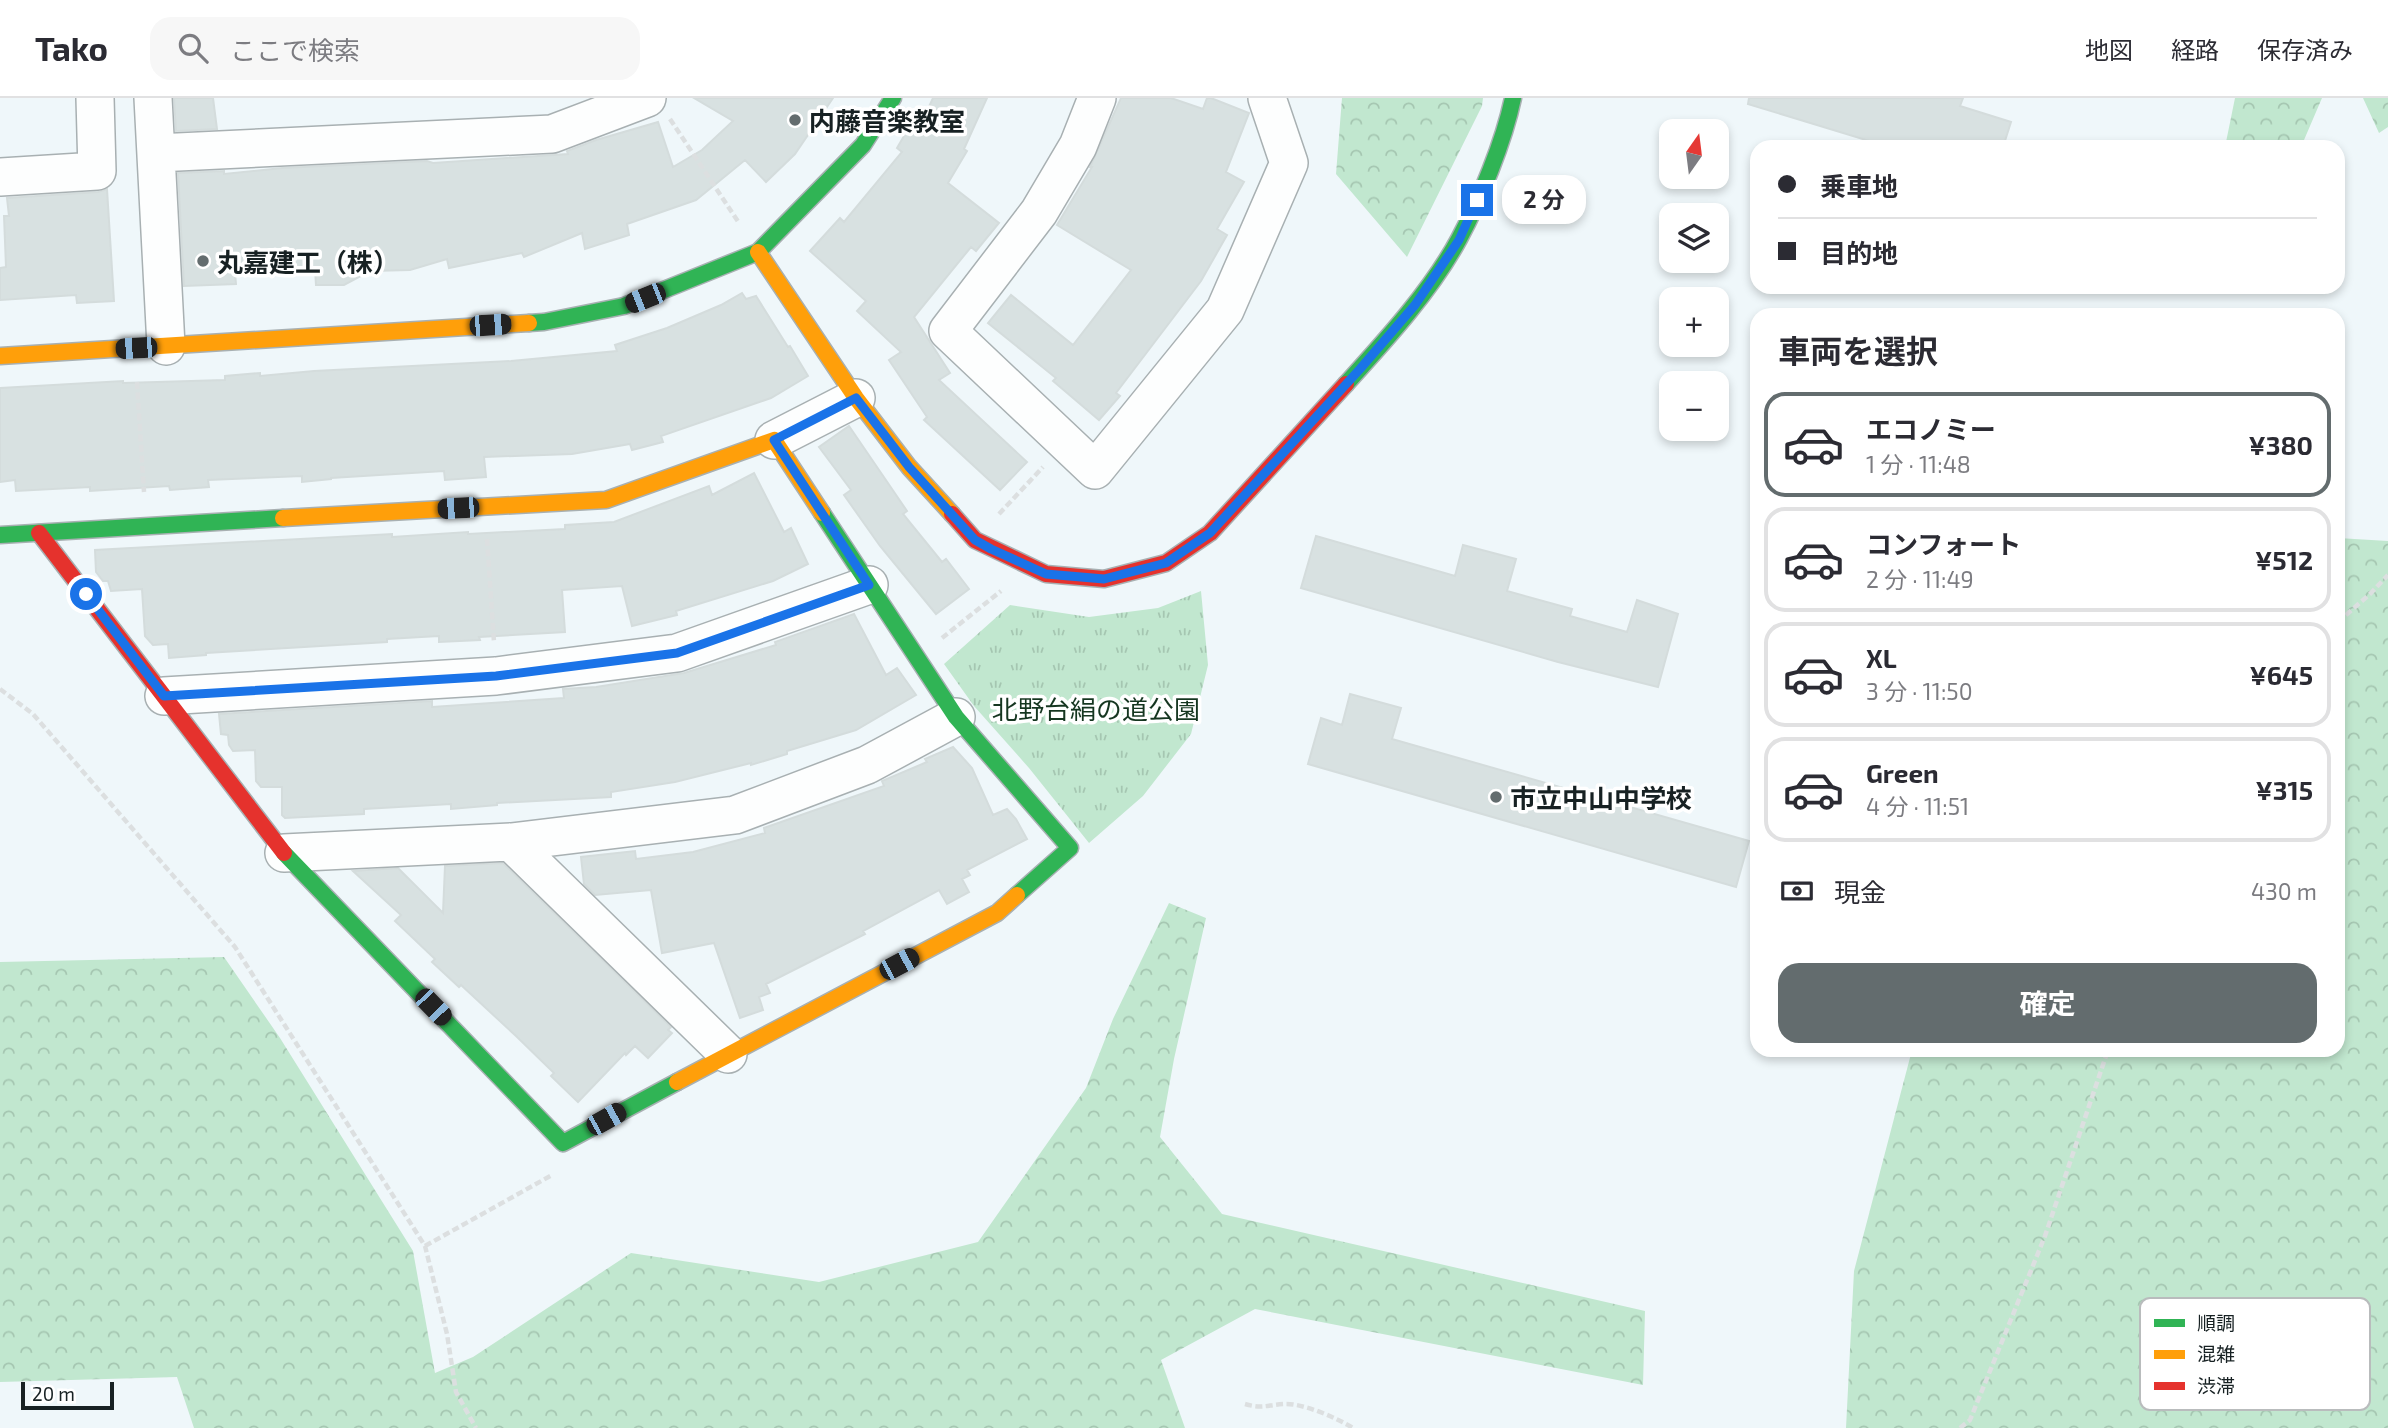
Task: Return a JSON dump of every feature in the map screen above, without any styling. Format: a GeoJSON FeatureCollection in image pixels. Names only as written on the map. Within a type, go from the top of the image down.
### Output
{"type":"FeatureCollection","features":[{"type":"Feature","properties":{"kind":"street"},"geometry":{"type":"LineString","coordinates":[[0,177],[97,171],[95,98]]}},
{"type":"Feature","properties":{"kind":"street"},"geometry":{"type":"LineString","coordinates":[[153,98],[166,346]]}},
{"type":"Feature","properties":{"kind":"street"},"geometry":{"type":"LineString","coordinates":[[0,356],[544,321],[624,306],[758,252],[863,145],[892,98]]}},
{"type":"Feature","properties":{"kind":"street"},"geometry":{"type":"LineString","coordinates":[[1097,98],[1078,146],[1039,212],[948,331],[1095,470],[1225,310],[1290,163],[1266,98]]}},
{"type":"Feature","properties":{"kind":"street"},"geometry":{"type":"LineString","coordinates":[[758,252],[856,398],[909,467],[975,540],[1046,574],[1104,579],[1166,563],[1210,533],[1415,305],[1459,240],[1508,122],[1513,98]]}},
{"type":"Feature","properties":{"kind":"street"},"geometry":{"type":"LineString","coordinates":[[157,153],[552,134],[655,104]]}},
{"type":"Feature","properties":{"kind":"street"},"geometry":{"type":"LineString","coordinates":[[0,535],[606,500],[774,440],[856,398]]}},
{"type":"Feature","properties":{"kind":"street"},"geometry":{"type":"LineString","coordinates":[[39,533],[284,853],[563,1143],[997,914],[1070,848],[956,717],[774,440]]}},
{"type":"Feature","properties":{"kind":"street"},"geometry":{"type":"LineString","coordinates":[[164,696],[496,676],[677,653],[869,585]]}},
{"type":"Feature","properties":{"kind":"street"},"geometry":{"type":"LineString","coordinates":[[284,853],[511,842],[735,815],[867,765],[956,717]]}},
{"type":"Feature","properties":{"kind":"street"},"geometry":{"type":"LineString","coordinates":[[511,842],[728,1054]]}},
{"type":"Feature","properties":{"kind":"path"},"geometry":{"type":"LineString","coordinates":[[655,104],[740,224]]}},
{"type":"Feature","properties":{"kind":"path"},"geometry":{"type":"LineString","coordinates":[[137,370],[146,525]]}},
{"type":"Feature","properties":{"kind":"path"},"geometry":{"type":"LineString","coordinates":[[995,518],[1066,443]]}},
{"type":"Feature","properties":{"kind":"path"},"geometry":{"type":"LineString","coordinates":[[484,506],[496,676]]}},
{"type":"Feature","properties":{"kind":"path"},"geometry":{"type":"LineString","coordinates":[[918,657],[1032,567]]}},
{"type":"Feature","properties":{"kind":"path"},"geometry":{"type":"LineString","coordinates":[[2345,616],[2388,575]]}},
{"type":"Feature","properties":{"kind":"path"},"geometry":{"type":"LineString","coordinates":[[0,689],[33,713],[235,947],[425,1247],[447,1334],[456,1392],[476,1428]]}},
{"type":"Feature","properties":{"kind":"path"},"geometry":{"type":"LineString","coordinates":[[1960,1428],[1970,1420],[2045,1236],[2106,1057]]}},
{"type":"Feature","properties":{"kind":"path"},"geometry":{"type":"LineString","coordinates":[[425,1247],[555,1173]]}},
{"type":"Feature","properties":{"kind":"path"},"geometry":{"type":"LineString","coordinates":[[1245,1404],[1260,1408],[1286,1403],[1316,1411],[1353,1428]]}},
{"type":"Feature","properties":{"kind":"green space"},"geometry":{"type":"Polygon","coordinates":[[[1342,98],[1483,98],[1482,106],[1407,257],[1336,174],[1342,98]]]}},
{"type":"Feature","properties":{"kind":"green space"},"geometry":{"type":"Polygon","coordinates":[[[2235,98],[2322,98],[2304,140],[2226,140],[2235,98]]]}},
{"type":"Feature","properties":{"kind":"green space"},"geometry":{"type":"Polygon","coordinates":[[[2363,98],[2388,98],[2388,127],[2379,133],[2363,98]]]}},
{"type":"Feature","properties":{"kind":"green space"},"geometry":{"type":"Polygon","coordinates":[[[2345,538],[2388,541],[2388,1428],[1846,1428],[1854,1271],[1910,1057],[2345,1057],[2345,538]]]}},
{"type":"Feature","properties":{"kind":"green space","name":"北野台絹の道公園"},"geometry":{"type":"Polygon","coordinates":[[[1201,591],[1208,665],[1191,734],[1143,796],[1089,843],[1029,768],[974,706],[944,664],[1010,605],[1089,617],[1158,608],[1201,591]]]}},
{"type":"Feature","properties":{"kind":"green space"},"geometry":{"type":"Polygon","coordinates":[[[1169,903],[1206,918],[1174,1059],[1160,1137],[1222,1214],[1645,1311],[1643,1385],[1255,1309],[1161,1360],[1185,1428],[194,1428],[177,1377],[0,1382],[0,962],[224,957],[280,1038],[413,1251],[435,1373],[473,1357],[631,1253],[819,1282],[978,1242],[1086,1088],[1113,1019],[1169,903]]]}},
{"type":"Feature","properties":{"kind":"building"},"geometry":{"type":"Polygon","coordinates":[[[174,98],[213,98],[217,129],[176,131],[174,98]]]}},
{"type":"Feature","properties":{"kind":"building"},"geometry":{"type":"Polygon","coordinates":[[[694,98],[833,98],[795,154],[766,182],[745,160],[696,200],[627,224],[629,235],[585,249],[582,233],[524,257],[522,253],[449,268],[447,259],[410,270],[370,271],[344,285],[316,285],[315,269],[235,273],[236,284],[184,286],[178,173],[224,171],[224,174],[282,168],[427,161],[433,163],[568,154],[567,151],[596,140],[658,122],[673,167],[702,150],[733,121],[694,98]]]}},
{"type":"Feature","properties":{"kind":"building"},"geometry":{"type":"Polygon","coordinates":[[[933,98],[987,98],[964,149],[967,151],[948,183],[999,223],[976,251],[971,247],[914,317],[950,373],[939,380],[1027,462],[1000,490],[924,420],[927,417],[889,360],[901,352],[857,311],[866,301],[810,251],[840,218],[844,222],[902,152],[897,148],[914,119],[921,124],[933,98]]]}},
{"type":"Feature","properties":{"kind":"building"},"geometry":{"type":"Polygon","coordinates":[[[1121,98],[1171,98],[1203,109],[1207,98],[1211,98],[1249,113],[1226,172],[1244,182],[1217,229],[1227,235],[1201,281],[1116,393],[1120,396],[1099,420],[1053,381],[1056,378],[988,323],[1011,295],[1073,345],[1131,270],[1057,225],[1092,167],[1121,98]]]}},
{"type":"Feature","properties":{"kind":"building"},"geometry":{"type":"Polygon","coordinates":[[[1749,98],[1963,98],[1960,106],[2011,122],[2005,140],[1866,140],[1748,104],[1749,98]]]}},
{"type":"Feature","properties":{"kind":"building"},"geometry":{"type":"Polygon","coordinates":[[[107,189],[114,301],[77,303],[76,295],[0,300],[0,268],[6,267],[4,216],[9,216],[7,198],[98,192],[107,189]]]}},
{"type":"Feature","properties":{"kind":"building"},"geometry":{"type":"Polygon","coordinates":[[[742,293],[746,299],[756,296],[808,376],[771,398],[661,436],[663,442],[632,450],[630,444],[572,454],[484,457],[486,477],[445,480],[444,471],[302,482],[302,476],[208,480],[209,487],[170,490],[169,486],[90,491],[90,487],[16,491],[15,480],[0,482],[0,388],[123,381],[225,380],[225,376],[260,373],[260,376],[511,361],[617,351],[615,345],[667,328],[742,293]]]}},
{"type":"Feature","properties":{"kind":"building"},"geometry":{"type":"Polygon","coordinates":[[[849,426],[907,511],[903,514],[942,562],[946,559],[969,589],[936,614],[880,546],[844,495],[851,490],[819,447],[849,426]]]}},
{"type":"Feature","properties":{"kind":"building"},"geometry":{"type":"Polygon","coordinates":[[[754,473],[784,532],[791,528],[808,564],[773,581],[676,611],[677,615],[632,626],[622,586],[562,590],[565,632],[439,642],[439,636],[387,639],[387,642],[206,653],[169,658],[168,644],[153,645],[145,636],[142,589],[111,591],[108,581],[103,581],[96,572],[95,550],[392,534],[392,537],[565,529],[565,525],[614,522],[709,486],[712,495],[754,473]]]}},
{"type":"Feature","properties":{"kind":"building"},"geometry":{"type":"Polygon","coordinates":[[[1316,536],[1455,576],[1463,545],[1516,559],[1507,591],[1572,609],[1570,616],[1627,632],[1637,600],[1678,614],[1658,687],[1558,662],[1301,588],[1316,536]]]}},
{"type":"Feature","properties":{"kind":"building"},"geometry":{"type":"Polygon","coordinates":[[[854,614],[886,675],[897,668],[916,695],[856,730],[787,751],[787,754],[675,782],[611,792],[611,797],[497,803],[451,809],[451,804],[364,809],[364,814],[285,818],[282,815],[282,787],[261,787],[256,781],[255,750],[233,751],[228,735],[221,734],[219,714],[432,701],[432,707],[564,698],[563,689],[596,687],[684,673],[776,645],[775,642],[854,614]]]}},
{"type":"Feature","properties":{"kind":"building"},"geometry":{"type":"Polygon","coordinates":[[[1350,694],[1401,708],[1392,739],[1749,841],[1736,887],[1308,764],[1321,718],[1342,725],[1350,694]]]}},
{"type":"Feature","properties":{"kind":"building"},"geometry":{"type":"Polygon","coordinates":[[[953,747],[972,768],[993,815],[1007,809],[1027,839],[967,870],[970,875],[962,879],[969,892],[947,904],[939,890],[863,931],[865,934],[766,984],[770,993],[759,997],[763,1010],[740,1018],[714,943],[662,953],[651,890],[595,895],[584,884],[581,857],[635,851],[636,859],[693,852],[765,833],[764,828],[884,786],[882,781],[927,762],[925,759],[953,747]]]}},
{"type":"Feature","properties":{"kind":"building"},"geometry":{"type":"Polygon","coordinates":[[[503,863],[671,1027],[668,1030],[672,1033],[648,1058],[635,1046],[578,1102],[551,1076],[554,1073],[516,1036],[432,962],[435,959],[395,921],[401,915],[353,871],[398,868],[443,913],[445,866],[503,863]]]}},
{"type":"Feature","properties":{"kind":"traffic: fast"},"geometry":{"type":"LineString","coordinates":[[529,323],[624,306],[758,252],[863,145],[893,98]]}},
{"type":"Feature","properties":{"kind":"traffic: fast"},"geometry":{"type":"LineString","coordinates":[[1346,384],[1407,315],[1448,258],[1483,189],[1504,133],[1513,98]]}},
{"type":"Feature","properties":{"kind":"traffic: fast"},"geometry":{"type":"LineString","coordinates":[[822,513],[956,717],[1070,848],[1017,895]]}},
{"type":"Feature","properties":{"kind":"traffic: fast"},"geometry":{"type":"LineString","coordinates":[[0,535],[283,518]]}},
{"type":"Feature","properties":{"kind":"traffic: fast"},"geometry":{"type":"LineString","coordinates":[[284,853],[563,1143],[677,1082]]}},
{"type":"Feature","properties":{"kind":"traffic: slow"},"geometry":{"type":"LineString","coordinates":[[758,252],[856,398],[909,467],[952,514]]}},
{"type":"Feature","properties":{"kind":"traffic: slow"},"geometry":{"type":"LineString","coordinates":[[0,356],[529,323]]}},
{"type":"Feature","properties":{"kind":"traffic: slow"},"geometry":{"type":"LineString","coordinates":[[283,518],[606,500],[774,440],[822,513]]}},
{"type":"Feature","properties":{"kind":"traffic: slow"},"geometry":{"type":"LineString","coordinates":[[677,1082],[997,913],[1017,895]]}},
{"type":"Feature","properties":{"kind":"traffic: jam"},"geometry":{"type":"LineString","coordinates":[[952,514],[975,540],[1046,574],[1104,579],[1166,563],[1210,533],[1346,384]]}},
{"type":"Feature","properties":{"kind":"traffic: jam"},"geometry":{"type":"LineString","coordinates":[[39,533],[284,853]]}},
{"type":"Feature","properties":{"kind":"place","name":"内藤音楽教室"},"geometry":{"type":"Point","coordinates":[795,120]}},
{"type":"Feature","properties":{"kind":"place","name":"丸嘉建工（株）"},"geometry":{"type":"Point","coordinates":[203,261]}},
{"type":"Feature","properties":{"kind":"place","name":"市立中山中学校"},"geometry":{"type":"Point","coordinates":[1496,797]}},
{"type":"Feature","properties":{"kind":"route"},"geometry":{"type":"LineString","coordinates":[[86,594],[164,696],[496,676],[677,653],[869,585],[774,440],[856,398],[909,467],[975,540],[991,549],[1046,574],[1104,579],[1166,563],[1210,533],[1415,305],[1459,240],[1477,200]]}}]}
